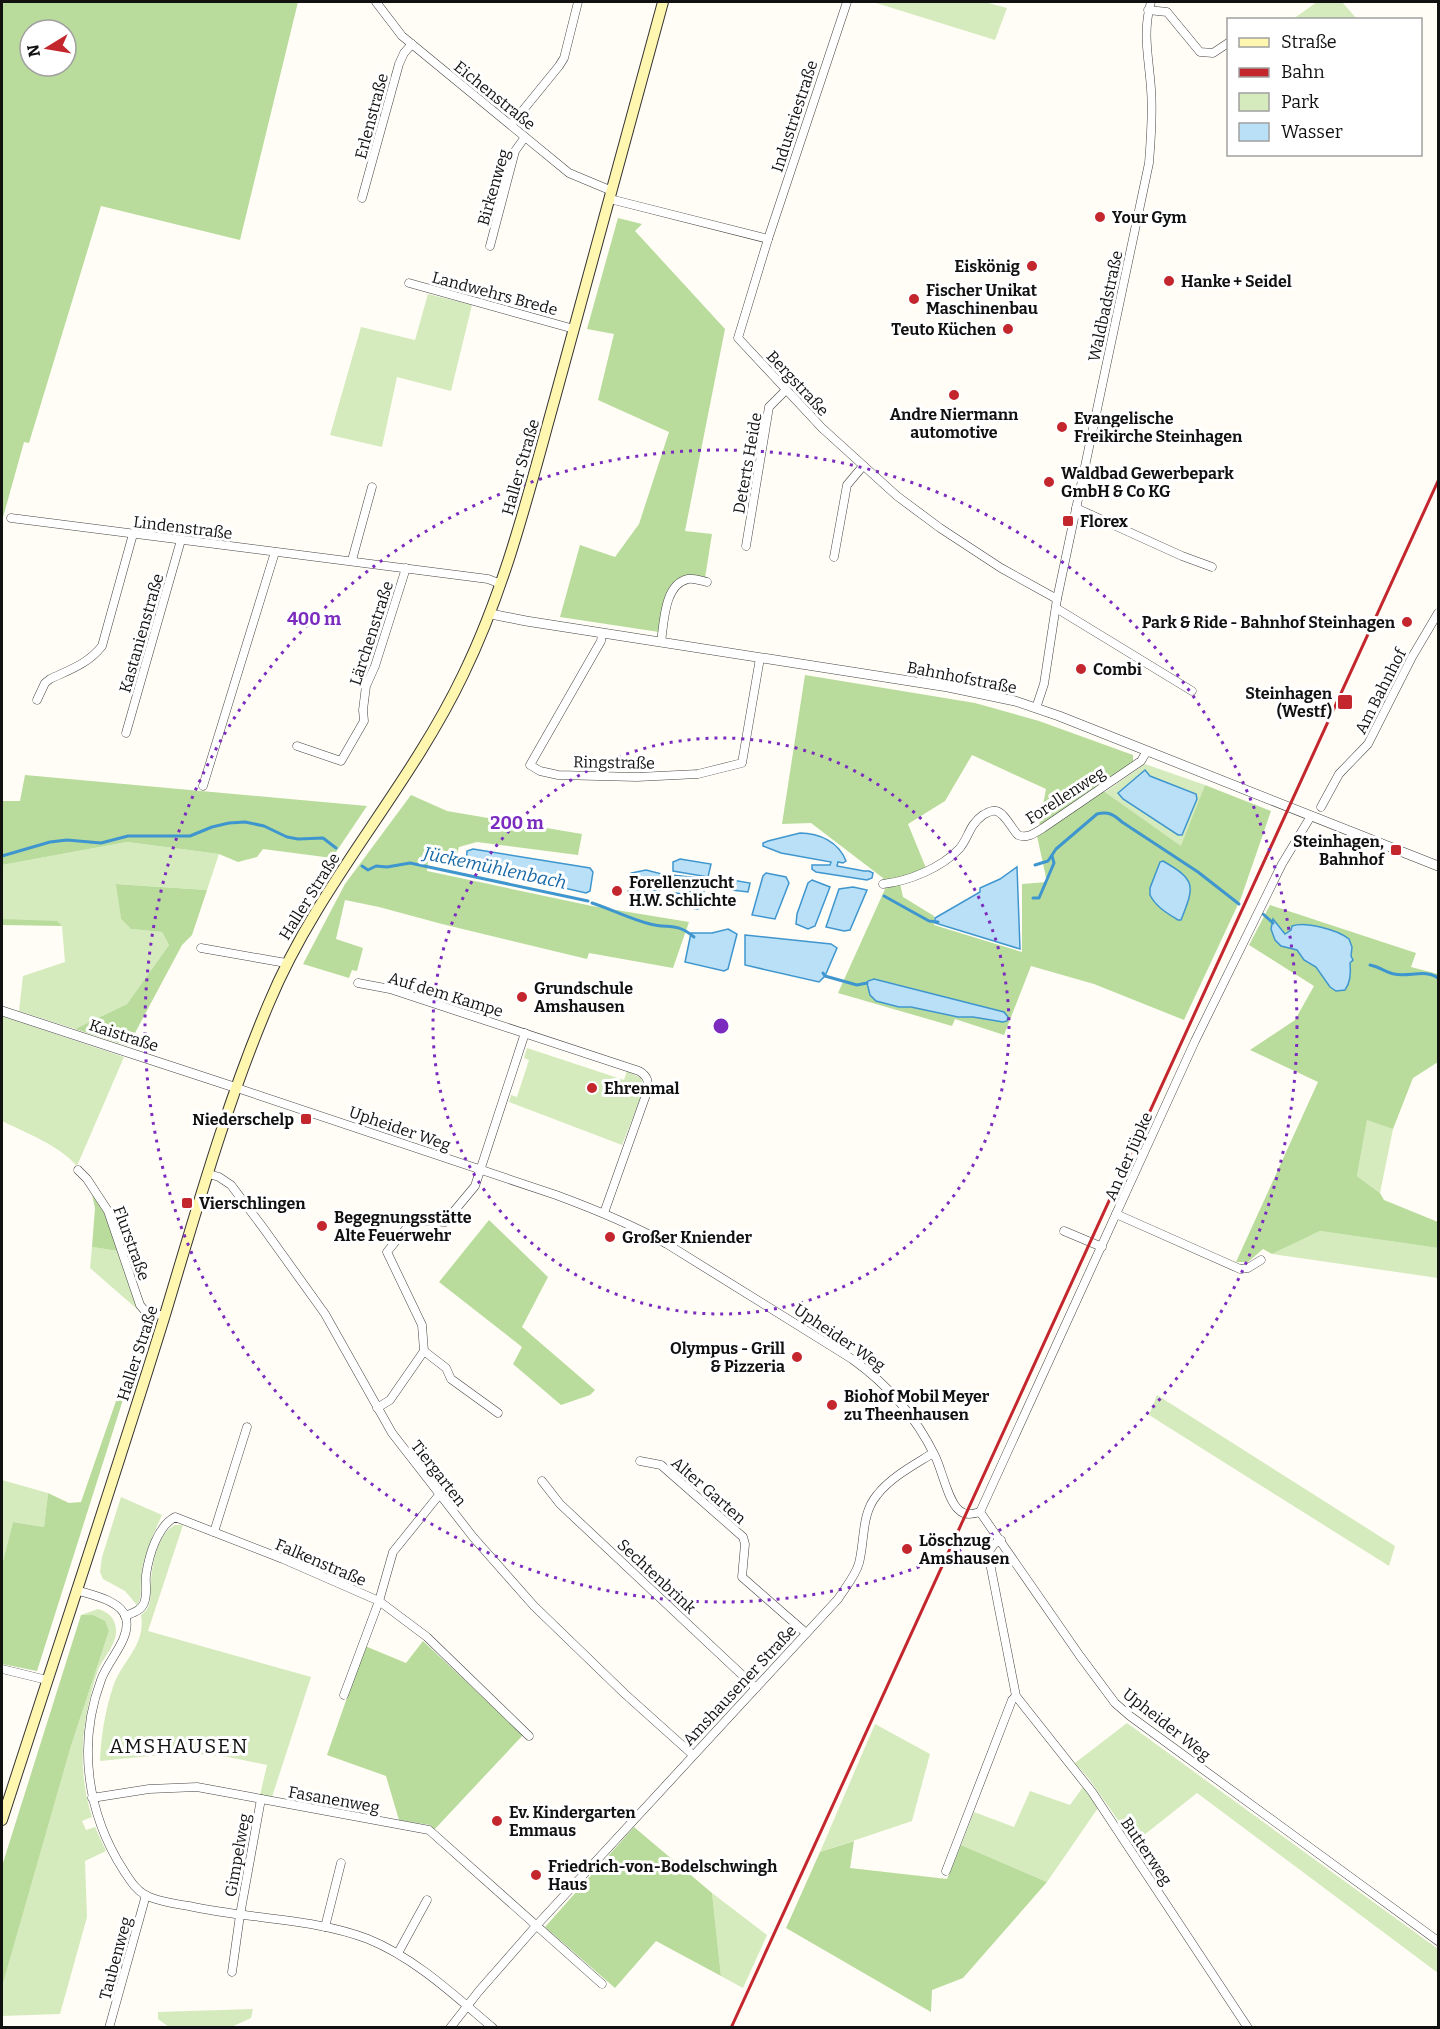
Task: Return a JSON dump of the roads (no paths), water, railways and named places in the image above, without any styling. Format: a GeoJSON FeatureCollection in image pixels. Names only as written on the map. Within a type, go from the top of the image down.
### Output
{"type":"FeatureCollection","features":[{"type":"Feature","properties":{"kind":"main road","name":"Haller Straße"},"geometry":{"type":"LineString","coordinates":[[2,1820],[237,1088],[268,1005],[286,963],[320,904],[430,737],[462,677],[501,584],[663,2]]}},
{"type":"Feature","properties":{"kind":"street","name":"Eichenstraße"},"geometry":{"type":"LineString","coordinates":[[376,2],[398,33],[576,177],[611,195]]}},
{"type":"Feature","properties":{"kind":"street"},"geometry":{"type":"LineString","coordinates":[[511,125],[564,58],[578,2]]}},
{"type":"Feature","properties":{"kind":"street","name":"Industriestraße"},"geometry":{"type":"LineString","coordinates":[[768,239],[847,2]]}},
{"type":"Feature","properties":{"kind":"street"},"geometry":{"type":"LineString","coordinates":[[1150,6],[1167,12],[1200,52],[1213,53],[1227,44]]}},
{"type":"Feature","properties":{"kind":"street","name":"Waldbadstraße"},"geometry":{"type":"LineString","coordinates":[[1036,708],[1044,684],[1076,508],[1149,163],[1153,125],[1151,85],[1146,52],[1150,6]]}},
{"type":"Feature","properties":{"kind":"street","name":"Erlenstraße"},"geometry":{"type":"LineString","coordinates":[[362,198],[399,64],[404,53],[412,44]]}},
{"type":"Feature","properties":{"kind":"street","name":"Birkenweg"},"geometry":{"type":"LineString","coordinates":[[490,246],[515,151],[525,137]]}},
{"type":"Feature","properties":{"kind":"street"},"geometry":{"type":"LineString","coordinates":[[611,195],[768,239]]}},
{"type":"Feature","properties":{"kind":"street","name":"Bergstraße"},"geometry":{"type":"LineString","coordinates":[[768,239],[738,338],[786,390],[863,466],[940,528],[1192,691]]}},
{"type":"Feature","properties":{"kind":"street","name":"Landwehrs Brede"},"geometry":{"type":"LineString","coordinates":[[409,283],[574,328]]}},
{"type":"Feature","properties":{"kind":"street","name":"Deterts Heide"},"geometry":{"type":"LineString","coordinates":[[746,546],[770,407],[786,390]]}},
{"type":"Feature","properties":{"kind":"street"},"geometry":{"type":"LineString","coordinates":[[834,557],[848,485],[863,466]]}},
{"type":"Feature","properties":{"kind":"street"},"geometry":{"type":"LineString","coordinates":[[352,560],[372,487]]}},
{"type":"Feature","properties":{"kind":"street"},"geometry":{"type":"LineString","coordinates":[[1076,508],[1182,556],[1212,567]]}},
{"type":"Feature","properties":{"kind":"street","name":"Lindenstraße"},"geometry":{"type":"LineString","coordinates":[[11,518],[352,560],[488,579],[501,584]]}},
{"type":"Feature","properties":{"kind":"street"},"geometry":{"type":"LineString","coordinates":[[36,700],[45,683],[86,662],[102,646],[133,534]]}},
{"type":"Feature","properties":{"kind":"street","name":"Kastanienstraße"},"geometry":{"type":"LineString","coordinates":[[126,733],[181,540]]}},
{"type":"Feature","properties":{"kind":"street"},"geometry":{"type":"LineString","coordinates":[[203,786],[275,552]]}},
{"type":"Feature","properties":{"kind":"street","name":"Lärchenstraße"},"geometry":{"type":"LineString","coordinates":[[297,746],[340,761],[364,721],[366,686],[375,666],[406,568]]}},
{"type":"Feature","properties":{"kind":"street"},"geometry":{"type":"LineString","coordinates":[[661,642],[669,596],[675,587],[688,579],[707,582]]}},
{"type":"Feature","properties":{"kind":"street","name":"Am Bahnhof"},"geometry":{"type":"LineString","coordinates":[[1321,807],[1339,774],[1368,744],[1412,657],[1438,613]]}},
{"type":"Feature","properties":{"kind":"street","name":"Bahnhofstraße"},"geometry":{"type":"LineString","coordinates":[[490,614],[983,693],[1036,708],[1438,866]]}},
{"type":"Feature","properties":{"kind":"street","name":"Ringstraße"},"geometry":{"type":"LineString","coordinates":[[602,633],[601,640],[530,765],[540,771],[558,775],[637,777],[698,774],[742,764],[760,658]]}},
{"type":"Feature","properties":{"kind":"street","name":"Forellenweg"},"geometry":{"type":"LineString","coordinates":[[883,884],[898,882],[931,869],[946,860],[960,848],[975,821],[989,811],[993,810],[1001,814],[1018,835],[1030,835],[1141,760],[1147,751]]}},
{"type":"Feature","properties":{"kind":"street","name":"An der Jüpke"},"geometry":{"type":"LineString","coordinates":[[981,1512],[1195,1041],[1282,864],[1311,816]]}},
{"type":"Feature","properties":{"kind":"street"},"geometry":{"type":"LineString","coordinates":[[201,948],[286,963]]}},
{"type":"Feature","properties":{"kind":"street","name":"Auf dem Kampe"},"geometry":{"type":"LineString","coordinates":[[357,983],[390,989],[645,1074],[648,1079],[647,1092],[604,1213]]}},
{"type":"Feature","properties":{"kind":"street","name":"Kaistraße"},"geometry":{"type":"LineString","coordinates":[[2,1011],[237,1088]]}},
{"type":"Feature","properties":{"kind":"street"},"geometry":{"type":"LineString","coordinates":[[377,1408],[390,1400],[424,1351],[422,1325],[387,1252],[413,1220],[446,1222],[475,1186],[525,1033]]}},
{"type":"Feature","properties":{"kind":"street","name":"Upheider Weg"},"geometry":{"type":"LineString","coordinates":[[237,1088],[604,1213],[667,1244],[876,1376],[892,1392],[933,1453],[956,1508],[966,1514],[981,1512],[1115,1703],[1147,1729],[1438,1941]]}},
{"type":"Feature","properties":{"kind":"street","name":"Flurstraße"},"geometry":{"type":"LineString","coordinates":[[78,1170],[87,1179],[108,1211],[140,1305],[145,1311],[164,1317]]}},
{"type":"Feature","properties":{"kind":"street","name":"Tiergarten"},"geometry":{"type":"LineString","coordinates":[[209,1174],[231,1185],[326,1314],[392,1433],[439,1495],[534,1606],[625,1694],[693,1755]]}},
{"type":"Feature","properties":{"kind":"street"},"geometry":{"type":"LineString","coordinates":[[1116,1214],[1240,1269],[1248,1268],[1261,1260]]}},
{"type":"Feature","properties":{"kind":"street"},"geometry":{"type":"LineString","coordinates":[[1064,1231],[1102,1247]]}},
{"type":"Feature","properties":{"kind":"street"},"geometry":{"type":"LineString","coordinates":[[424,1351],[446,1368],[452,1379],[498,1413]]}},
{"type":"Feature","properties":{"kind":"street"},"geometry":{"type":"LineString","coordinates":[[214,1532],[247,1427]]}},
{"type":"Feature","properties":{"kind":"street","name":"Amshausener Straße"},"geometry":{"type":"LineString","coordinates":[[450,2028],[536,1926],[838,1599],[859,1566],[864,1526],[875,1497],[884,1486],[933,1453]]}},
{"type":"Feature","properties":{"kind":"street","name":"Alter Garten"},"geometry":{"type":"LineString","coordinates":[[640,1461],[661,1465],[743,1537],[745,1544],[742,1577],[806,1634]]}},
{"type":"Feature","properties":{"kind":"street","name":"Sechtenbrink"},"geometry":{"type":"LineString","coordinates":[[542,1481],[560,1504],[756,1688]]}},
{"type":"Feature","properties":{"kind":"street"},"geometry":{"type":"LineString","coordinates":[[344,1695],[379,1601],[393,1552],[439,1495]]}},
{"type":"Feature","properties":{"kind":"street","name":"Falkenstraße"},"geometry":{"type":"LineString","coordinates":[[125,1616],[139,1610],[144,1604],[146,1574],[152,1552],[158,1536],[168,1521],[175,1517],[379,1601],[427,1637],[529,1736]]}},
{"type":"Feature","properties":{"kind":"street","name":"Butterweg"},"geometry":{"type":"LineString","coordinates":[[1000,1540],[988,1553],[1016,1696],[1092,1792],[1248,2028]]}},
{"type":"Feature","properties":{"kind":"street"},"geometry":{"type":"LineString","coordinates":[[76,1590],[105,1600],[120,1608],[125,1616],[126,1633],[100,1680],[91,1717],[87,1760],[92,1798],[102,1829],[116,1858],[135,1887],[146,1895],[210,1911],[325,1927],[366,1938],[398,1953],[494,2028]]}},
{"type":"Feature","properties":{"kind":"street"},"geometry":{"type":"LineString","coordinates":[[2,1669],[47,1680]]}},
{"type":"Feature","properties":{"kind":"street"},"geometry":{"type":"LineString","coordinates":[[946,1871],[1012,1700],[1016,1696]]}},
{"type":"Feature","properties":{"kind":"street","name":"Fasanenweg"},"geometry":{"type":"LineString","coordinates":[[92,1798],[149,1789],[197,1787],[429,1830],[536,1926]]}},
{"type":"Feature","properties":{"kind":"street","name":"Gimpelweg"},"geometry":{"type":"LineString","coordinates":[[232,1972],[261,1799]]}},
{"type":"Feature","properties":{"kind":"street"},"geometry":{"type":"LineString","coordinates":[[325,1927],[341,1863]]}},
{"type":"Feature","properties":{"kind":"street","name":"Taubenweg"},"geometry":{"type":"LineString","coordinates":[[109,2028],[146,1895]]}},
{"type":"Feature","properties":{"kind":"street"},"geometry":{"type":"LineString","coordinates":[[398,1953],[427,1900]]}},
{"type":"Feature","properties":{"kind":"street"},"geometry":{"type":"LineString","coordinates":[[536,1926],[602,1984]]}},
{"type":"Feature","properties":{"kind":"water"},"geometry":{"type":"Polygon","coordinates":[[[1145,770],[1150,776],[1196,794],[1197,799],[1182,835],[1178,835],[1123,799],[1118,793],[1145,770]]]}},
{"type":"Feature","properties":{"kind":"water"},"geometry":{"type":"Polygon","coordinates":[[[800,833],[828,840],[839,849],[846,861],[838,862],[837,866],[869,871],[873,873],[872,878],[867,880],[816,872],[812,869],[812,865],[830,865],[831,862],[781,853],[763,846],[763,843],[768,841],[800,833]]]}},
{"type":"Feature","properties":{"kind":"water"},"geometry":{"type":"Polygon","coordinates":[[[473,849],[590,868],[593,872],[590,891],[586,893],[468,866],[466,864],[467,851],[473,849]]]}},
{"type":"Feature","properties":{"kind":"water"},"geometry":{"type":"Polygon","coordinates":[[[680,859],[711,864],[708,877],[673,871],[673,862],[680,859]]]}},
{"type":"Feature","properties":{"kind":"water"},"geometry":{"type":"Polygon","coordinates":[[[1163,861],[1182,873],[1190,884],[1189,899],[1181,920],[1162,909],[1150,895],[1150,888],[1160,862],[1163,861]]]}},
{"type":"Feature","properties":{"kind":"water"},"geometry":{"type":"Polygon","coordinates":[[[1017,867],[1020,949],[935,923],[935,918],[1017,867]]]}},
{"type":"Feature","properties":{"kind":"water"},"geometry":{"type":"Polygon","coordinates":[[[646,870],[662,874],[663,886],[631,880],[631,873],[646,870]]]}},
{"type":"Feature","properties":{"kind":"water"},"geometry":{"type":"Polygon","coordinates":[[[766,873],[786,877],[789,883],[775,919],[752,915],[763,876],[766,873]]]}},
{"type":"Feature","properties":{"kind":"water"},"geometry":{"type":"Polygon","coordinates":[[[671,875],[707,880],[703,894],[669,888],[671,875]]]}},
{"type":"Feature","properties":{"kind":"water"},"geometry":{"type":"Polygon","coordinates":[[[726,879],[750,883],[748,892],[724,889],[726,879]]]}},
{"type":"Feature","properties":{"kind":"water"},"geometry":{"type":"Polygon","coordinates":[[[812,880],[830,887],[815,926],[808,929],[796,924],[797,914],[808,883],[812,880]]]}},
{"type":"Feature","properties":{"kind":"water"},"geometry":{"type":"Polygon","coordinates":[[[632,887],[660,891],[659,902],[630,898],[628,890],[632,887]]]}},
{"type":"Feature","properties":{"kind":"water"},"geometry":{"type":"Polygon","coordinates":[[[853,887],[867,890],[850,930],[826,927],[839,889],[853,887]]]}},
{"type":"Feature","properties":{"kind":"water"},"geometry":{"type":"Polygon","coordinates":[[[670,892],[702,897],[698,909],[669,905],[667,903],[670,892]]]}},
{"type":"Feature","properties":{"kind":"water"},"geometry":{"type":"Polygon","coordinates":[[[1273,919],[1285,934],[1291,930],[1292,926],[1305,925],[1330,930],[1349,939],[1353,960],[1350,963],[1350,977],[1345,990],[1336,991],[1330,987],[1316,967],[1304,960],[1297,950],[1281,946],[1275,940],[1271,929],[1273,919]]]}},
{"type":"Feature","properties":{"kind":"water"},"geometry":{"type":"Polygon","coordinates":[[[728,929],[737,934],[728,969],[724,971],[685,962],[691,933],[712,933],[728,929]]]}},
{"type":"Feature","properties":{"kind":"water"},"geometry":{"type":"Polygon","coordinates":[[[745,935],[831,944],[837,948],[825,976],[819,982],[745,965],[745,935]]]}},
{"type":"Feature","properties":{"kind":"water"},"geometry":{"type":"Polygon","coordinates":[[[874,979],[1004,1012],[1008,1017],[1007,1021],[958,1017],[876,1001],[870,995],[867,983],[874,979]]]}},
{"type":"Feature","properties":{"kind":"waterway","name":"Jückemühlenbach"},"geometry":{"type":"LineString","coordinates":[[1035,865],[1048,861],[1056,849],[1097,814],[1108,813],[1198,872],[1239,904]]}},
{"type":"Feature","properties":{"kind":"waterway","name":"Jückemühlenbach"},"geometry":{"type":"LineString","coordinates":[[2,856],[50,842],[67,840],[101,843],[128,836],[190,836],[212,827],[245,822],[264,826],[287,837],[323,838],[336,848]]}},
{"type":"Feature","properties":{"kind":"waterway"},"geometry":{"type":"LineString","coordinates":[[1033,898],[1039,898],[1054,863],[1052,856]]}},
{"type":"Feature","properties":{"kind":"waterway","name":"Jückemühlenbach"},"geometry":{"type":"LineString","coordinates":[[362,866],[368,870],[376,866],[387,867],[410,863],[588,901]]}},
{"type":"Feature","properties":{"kind":"waterway","name":"Jückemühlenbach"},"geometry":{"type":"LineString","coordinates":[[884,896],[929,921],[938,922]]}},
{"type":"Feature","properties":{"kind":"waterway","name":"Jückemühlenbach"},"geometry":{"type":"LineString","coordinates":[[592,903],[643,922],[682,929],[694,937]]}},
{"type":"Feature","properties":{"kind":"waterway","name":"Jückemühlenbach"},"geometry":{"type":"LineString","coordinates":[[1263,914],[1273,923]]}},
{"type":"Feature","properties":{"kind":"waterway","name":"Jückemühlenbach"},"geometry":{"type":"LineString","coordinates":[[1370,965],[1394,974],[1428,974],[1438,978]]}},
{"type":"Feature","properties":{"kind":"waterway"},"geometry":{"type":"LineString","coordinates":[[823,973],[825,976],[857,985],[867,983]]}},
{"type":"Feature","properties":{"kind":"railway"},"geometry":{"type":"LineString","coordinates":[[731,2028],[1438,481]]}},
{"type":"Feature","properties":{"kind":"place","name":"Your Gym"},"geometry":{"type":"Point","coordinates":[1100,217]}},
{"type":"Feature","properties":{"kind":"place","name":"Eiskönig"},"geometry":{"type":"Point","coordinates":[1032,266]}},
{"type":"Feature","properties":{"kind":"place","name":"Hanke + Seidel"},"geometry":{"type":"Point","coordinates":[1169,281]}},
{"type":"Feature","properties":{"kind":"place","name":"Fischer Unikat Maschinenbau"},"geometry":{"type":"Point","coordinates":[914,299]}},
{"type":"Feature","properties":{"kind":"place","name":"Teuto Küchen"},"geometry":{"type":"Point","coordinates":[1008,329]}},
{"type":"Feature","properties":{"kind":"place","name":"Andre Niermann automotive"},"geometry":{"type":"Point","coordinates":[954,395]}},
{"type":"Feature","properties":{"kind":"place","name":"Evangelische Freikirche Steinhagen"},"geometry":{"type":"Point","coordinates":[1062,427]}},
{"type":"Feature","properties":{"kind":"place","name":"Waldbad Gewerbepark GmbH & Co KG"},"geometry":{"type":"Point","coordinates":[1049,482]}},
{"type":"Feature","properties":{"kind":"place","name":"Florex"},"geometry":{"type":"Point","coordinates":[1068,521]}},
{"type":"Feature","properties":{"kind":"place","name":"Park & Ride - Bahnhof Steinhagen"},"geometry":{"type":"Point","coordinates":[1407,622]}},
{"type":"Feature","properties":{"kind":"place","name":"Combi"},"geometry":{"type":"Point","coordinates":[1081,669]}},
{"type":"Feature","properties":{"kind":"place","name":"Steinhagen (Westf)"},"geometry":{"type":"Point","coordinates":[1345,702]}},
{"type":"Feature","properties":{"kind":"place","name":"Steinhagen, Bahnhof"},"geometry":{"type":"Point","coordinates":[1396,850]}},
{"type":"Feature","properties":{"kind":"place","name":"Forellenzucht H.W. Schlichte"},"geometry":{"type":"Point","coordinates":[617,891]}},
{"type":"Feature","properties":{"kind":"place","name":"Grundschule Amshausen"},"geometry":{"type":"Point","coordinates":[522,997]}},
{"type":"Feature","properties":{"kind":"place","name":"Ehrenmal"},"geometry":{"type":"Point","coordinates":[592,1088]}},
{"type":"Feature","properties":{"kind":"place","name":"Niederschelp"},"geometry":{"type":"Point","coordinates":[306,1119]}},
{"type":"Feature","properties":{"kind":"place","name":"Vierschlingen"},"geometry":{"type":"Point","coordinates":[187,1203]}},
{"type":"Feature","properties":{"kind":"place","name":"Begegnungsstätte Alte Feuerwehr"},"geometry":{"type":"Point","coordinates":[322,1226]}},
{"type":"Feature","properties":{"kind":"place","name":"Großer Kniender"},"geometry":{"type":"Point","coordinates":[610,1237]}},
{"type":"Feature","properties":{"kind":"place","name":"Olympus - Grill & Pizzeria"},"geometry":{"type":"Point","coordinates":[797,1357]}},
{"type":"Feature","properties":{"kind":"place","name":"Biohof Mobil Meyer zu Theenhausen"},"geometry":{"type":"Point","coordinates":[832,1405]}},
{"type":"Feature","properties":{"kind":"place","name":"Löschzug Amshausen"},"geometry":{"type":"Point","coordinates":[907,1549]}},
{"type":"Feature","properties":{"kind":"place","name":"Ev. Kindergarten Emmaus"},"geometry":{"type":"Point","coordinates":[497,1821]}},
{"type":"Feature","properties":{"kind":"place","name":"Friedrich-von-Bodelschwingh Haus"},"geometry":{"type":"Point","coordinates":[536,1875]}},
{"type":"Feature","properties":{"kind":"district","name":"AMSHAUSEN"},"geometry":{"type":"Point","coordinates":[179,1746]}}]}
